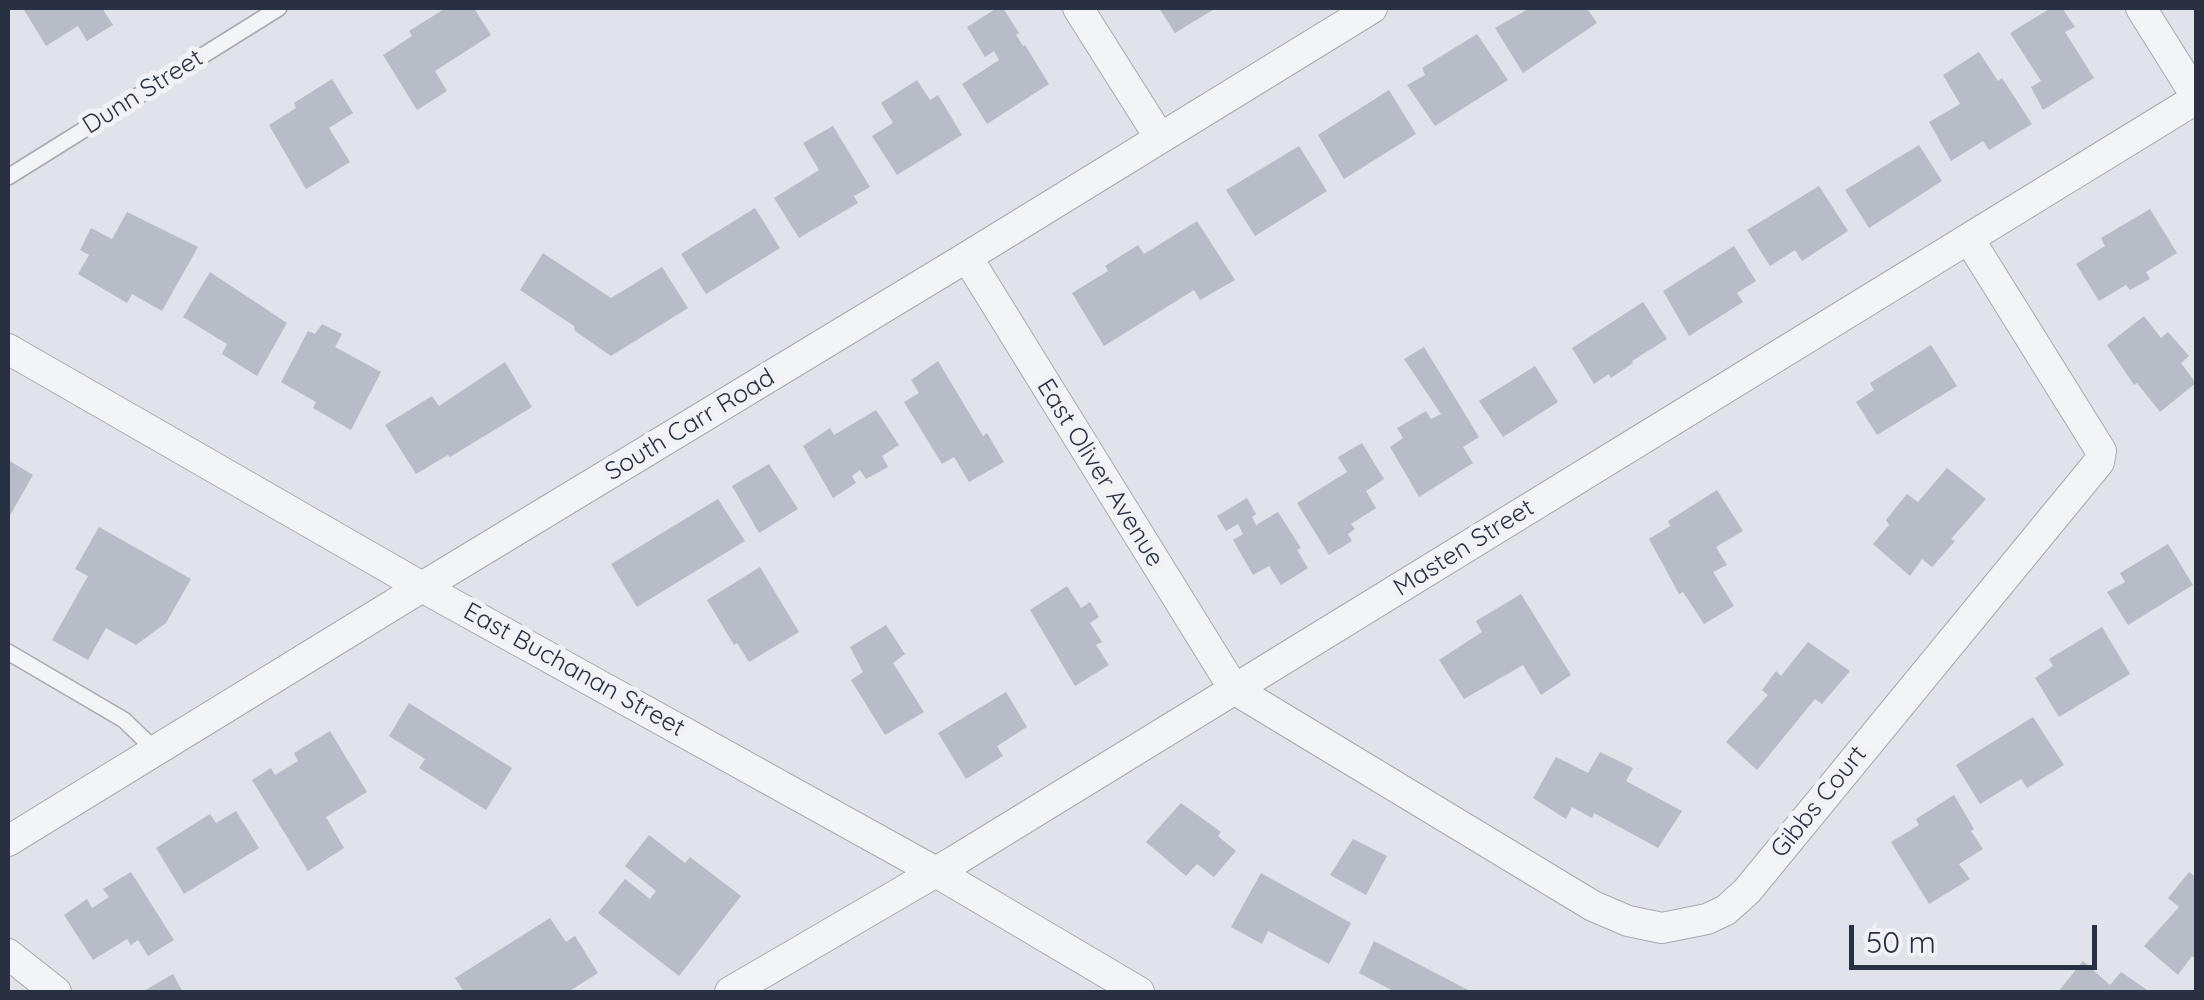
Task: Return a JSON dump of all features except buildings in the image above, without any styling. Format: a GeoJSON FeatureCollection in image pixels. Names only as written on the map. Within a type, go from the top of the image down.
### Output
{"type":"FeatureCollection","features":[{"type":"Feature","properties":{"kind":"street"},"geometry":{"type":"LineString","coordinates":[[1078,8],[1160,138]]}},
{"type":"Feature","properties":{"kind":"street","name":"South Carr Road"},"geometry":{"type":"LineString","coordinates":[[8,841],[1372,8]]}},
{"type":"Feature","properties":{"kind":"street"},"geometry":{"type":"LineString","coordinates":[[2141,8],[2196,97]]}},
{"type":"Feature","properties":{"kind":"street","name":"Masten Street"},"geometry":{"type":"LineString","coordinates":[[730,992],[936,872],[2196,97]]}},
{"type":"Feature","properties":{"kind":"street","name":"Gibbs Court"},"geometry":{"type":"LineString","coordinates":[[1234,689],[1592,906],[1628,921],[1662,928],[1688,924],[1726,910],[1747,891],[2099,462],[2101,451],[1969,238]]}},
{"type":"Feature","properties":{"kind":"street","name":"East Oliver Avenue"},"geometry":{"type":"LineString","coordinates":[[966,258],[1234,689]]}},
{"type":"Feature","properties":{"kind":"street","name":"East Buchanan Street"},"geometry":{"type":"LineString","coordinates":[[8,349],[422,587],[936,872],[1139,992]]}},
{"type":"Feature","properties":{"kind":"street"},"geometry":{"type":"LineString","coordinates":[[8,954],[56,992]]}},
{"type":"Feature","properties":{"kind":"lane","name":"Dunn Street"},"geometry":{"type":"LineString","coordinates":[[8,177],[279,8]]}},
{"type":"Feature","properties":{"kind":"lane"},"geometry":{"type":"LineString","coordinates":[[8,652],[124,720],[155,750]]}}]}
